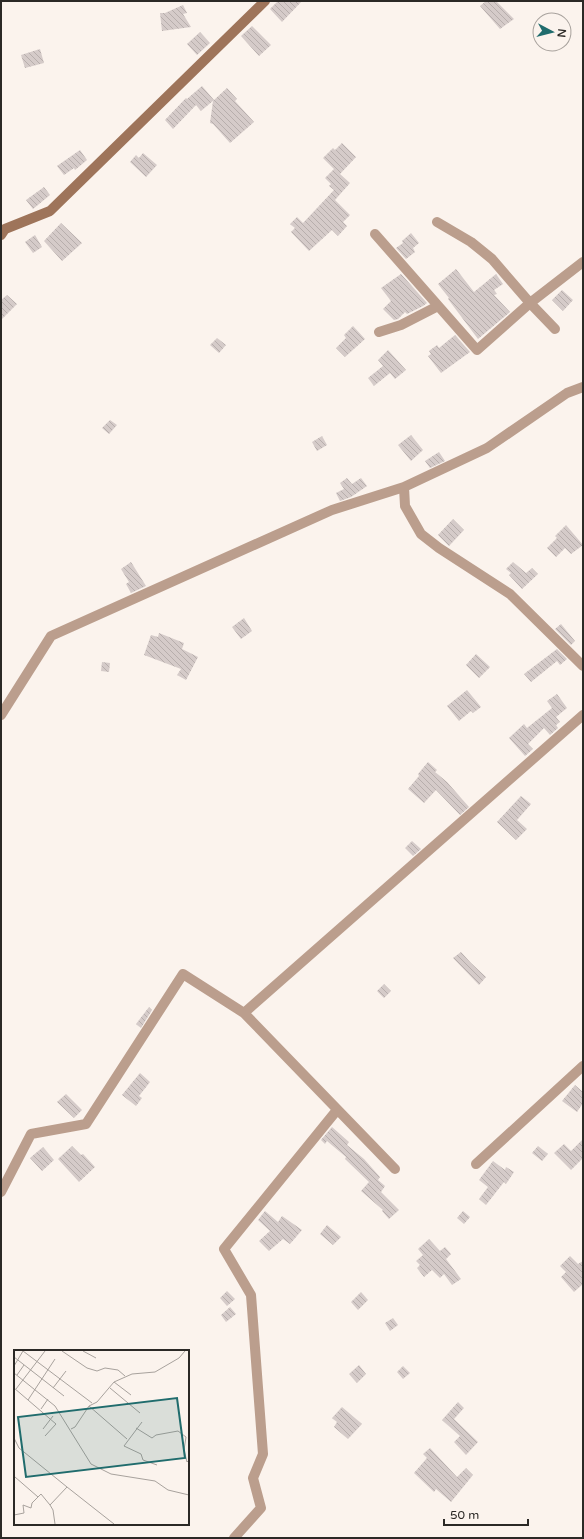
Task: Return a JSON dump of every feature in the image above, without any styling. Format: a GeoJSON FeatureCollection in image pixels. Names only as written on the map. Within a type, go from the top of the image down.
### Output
{"type":"FeatureCollection","features":[{"type":"Feature","properties":{"kind":"street"},"geometry":{"type":"LineString","coordinates":[[1,235],[5,229],[50,211],[265,1]]}},
{"type":"Feature","properties":{"kind":"street"},"geometry":{"type":"LineString","coordinates":[[437,222],[471,242],[492,259],[530,304],[555,329]]}},
{"type":"Feature","properties":{"kind":"street"},"geometry":{"type":"LineString","coordinates":[[375,234],[477,350],[530,304],[583,262]]}},
{"type":"Feature","properties":{"kind":"street"},"geometry":{"type":"LineString","coordinates":[[379,332],[401,325],[438,306]]}},
{"type":"Feature","properties":{"kind":"street"},"geometry":{"type":"LineString","coordinates":[[1,715],[51,636],[332,510],[404,487],[487,448],[567,394],[583,387]]}},
{"type":"Feature","properties":{"kind":"street"},"geometry":{"type":"LineString","coordinates":[[404,487],[405,506],[421,534],[439,548],[510,594],[583,666]]}},
{"type":"Feature","properties":{"kind":"street"},"geometry":{"type":"LineString","coordinates":[[244,1013],[583,715]]}},
{"type":"Feature","properties":{"kind":"street"},"geometry":{"type":"LineString","coordinates":[[1,1192],[32,1134],[86,1124],[183,974],[244,1013],[395,1169]]}},
{"type":"Feature","properties":{"kind":"street"},"geometry":{"type":"LineString","coordinates":[[476,1164],[583,1066]]}},
{"type":"Feature","properties":{"kind":"street"},"geometry":{"type":"LineString","coordinates":[[234,1538],[261,1508],[253,1478],[263,1454],[252,1295],[224,1249],[337,1110]]}},
{"type":"Feature","properties":{"kind":"building"},"geometry":{"type":"Polygon","coordinates":[[[278,1],[302,1],[282,22],[270,9],[278,1]]]}},
{"type":"Feature","properties":{"kind":"building"},"geometry":{"type":"Polygon","coordinates":[[[486,1],[496,1],[514,19],[500,29],[480,6],[486,1]]]}},
{"type":"Feature","properties":{"kind":"building"},"geometry":{"type":"Polygon","coordinates":[[[183,5],[187,13],[183,14],[191,27],[162,31],[160,13],[165,13],[183,5]]]}},
{"type":"Feature","properties":{"kind":"building"},"geometry":{"type":"Polygon","coordinates":[[[252,26],[271,45],[259,56],[241,36],[252,26]]]}},
{"type":"Feature","properties":{"kind":"building"},"geometry":{"type":"Polygon","coordinates":[[[200,32],[210,43],[197,55],[187,44],[200,32]]]}},
{"type":"Feature","properties":{"kind":"building"},"geometry":{"type":"Polygon","coordinates":[[[40,49],[44,63],[25,68],[21,55],[40,49]]]}},
{"type":"Feature","properties":{"kind":"building"},"geometry":{"type":"Polygon","coordinates":[[[202,86],[214,100],[201,111],[196,105],[173,129],[165,120],[186,98],[187,99],[202,86]]]}},
{"type":"Feature","properties":{"kind":"building"},"geometry":{"type":"Polygon","coordinates":[[[227,88],[237,99],[235,101],[254,122],[230,143],[213,124],[210,123],[213,101],[227,88]]]}},
{"type":"Feature","properties":{"kind":"building"},"geometry":{"type":"Polygon","coordinates":[[[342,143],[356,157],[340,174],[350,183],[335,200],[350,215],[343,222],[347,226],[338,236],[332,230],[309,251],[291,232],[295,228],[290,224],[297,217],[303,223],[334,190],[329,186],[331,184],[325,178],[334,169],[323,158],[333,148],[335,150],[342,143]]]}},
{"type":"Feature","properties":{"kind":"building"},"geometry":{"type":"Polygon","coordinates":[[[80,150],[87,160],[75,170],[74,168],[64,175],[57,166],[80,150]]]}},
{"type":"Feature","properties":{"kind":"building"},"geometry":{"type":"Polygon","coordinates":[[[143,153],[157,165],[146,177],[130,162],[136,155],[139,158],[143,153]]]}},
{"type":"Feature","properties":{"kind":"building"},"geometry":{"type":"Polygon","coordinates":[[[44,187],[50,195],[33,209],[26,200],[44,187]]]}},
{"type":"Feature","properties":{"kind":"building"},"geometry":{"type":"Polygon","coordinates":[[[61,223],[82,243],[62,261],[44,241],[61,223]]]}},
{"type":"Feature","properties":{"kind":"building"},"geometry":{"type":"Polygon","coordinates":[[[411,233],[419,243],[413,248],[415,252],[406,259],[396,248],[403,243],[402,241],[411,233]]]}},
{"type":"Feature","properties":{"kind":"building"},"geometry":{"type":"Polygon","coordinates":[[[35,235],[42,247],[33,253],[25,242],[35,235]]]}},
{"type":"Feature","properties":{"kind":"building"},"geometry":{"type":"Polygon","coordinates":[[[456,269],[474,292],[496,274],[503,284],[494,290],[497,294],[494,295],[510,312],[478,339],[438,284],[456,269]]]}},
{"type":"Feature","properties":{"kind":"building"},"geometry":{"type":"Polygon","coordinates":[[[401,274],[427,303],[407,314],[405,312],[398,319],[394,320],[383,309],[391,301],[381,288],[401,274]]]}},
{"type":"Feature","properties":{"kind":"building"},"geometry":{"type":"Polygon","coordinates":[[[562,290],[573,300],[563,311],[552,300],[562,290]]]}},
{"type":"Feature","properties":{"kind":"building"},"geometry":{"type":"Polygon","coordinates":[[[7,295],[17,304],[1,320],[1,300],[7,295]]]}},
{"type":"Feature","properties":{"kind":"building"},"geometry":{"type":"Polygon","coordinates":[[[353,326],[365,339],[345,357],[336,348],[346,338],[344,335],[353,326]]]}},
{"type":"Feature","properties":{"kind":"building"},"geometry":{"type":"Polygon","coordinates":[[[455,335],[470,352],[441,373],[428,356],[431,354],[429,351],[437,345],[439,348],[455,335]]]}},
{"type":"Feature","properties":{"kind":"building"},"geometry":{"type":"Polygon","coordinates":[[[217,338],[226,345],[219,353],[210,345],[217,338]]]}},
{"type":"Feature","properties":{"kind":"building"},"geometry":{"type":"Polygon","coordinates":[[[388,350],[406,370],[395,379],[390,373],[374,386],[368,378],[383,366],[378,360],[388,350]]]}},
{"type":"Feature","properties":{"kind":"building"},"geometry":{"type":"Polygon","coordinates":[[[110,420],[117,425],[109,434],[102,428],[110,420]]]}},
{"type":"Feature","properties":{"kind":"building"},"geometry":{"type":"Polygon","coordinates":[[[411,435],[423,450],[411,461],[398,445],[411,435]]]}},
{"type":"Feature","properties":{"kind":"building"},"geometry":{"type":"Polygon","coordinates":[[[322,436],[327,445],[317,451],[312,442],[322,436]]]}},
{"type":"Feature","properties":{"kind":"building"},"geometry":{"type":"Polygon","coordinates":[[[439,452],[445,461],[430,468],[425,461],[439,452]]]}},
{"type":"Feature","properties":{"kind":"building"},"geometry":{"type":"Polygon","coordinates":[[[347,478],[352,484],[361,478],[367,486],[351,497],[340,501],[336,493],[344,489],[340,483],[347,478]]]}},
{"type":"Feature","properties":{"kind":"building"},"geometry":{"type":"Polygon","coordinates":[[[453,519],[464,530],[449,546],[438,535],[453,519]]]}},
{"type":"Feature","properties":{"kind":"building"},"geometry":{"type":"Polygon","coordinates":[[[566,525],[583,545],[571,554],[565,548],[556,557],[547,548],[557,538],[555,536],[566,525]]]}},
{"type":"Feature","properties":{"kind":"building"},"geometry":{"type":"Polygon","coordinates":[[[131,562],[146,586],[131,593],[126,584],[129,582],[121,569],[131,562]]]}},
{"type":"Feature","properties":{"kind":"building"},"geometry":{"type":"Polygon","coordinates":[[[513,562],[526,573],[532,568],[538,574],[522,589],[509,575],[511,573],[506,569],[513,562]]]}},
{"type":"Feature","properties":{"kind":"building"},"geometry":{"type":"Polygon","coordinates":[[[244,618],[252,631],[241,639],[232,627],[244,618]]]}},
{"type":"Feature","properties":{"kind":"building"},"geometry":{"type":"Polygon","coordinates":[[[561,624],[575,641],[571,645],[555,629],[561,624]]]}},
{"type":"Feature","properties":{"kind":"building"},"geometry":{"type":"Polygon","coordinates":[[[159,633],[184,643],[182,649],[198,657],[186,680],[177,675],[181,669],[144,655],[151,635],[158,637],[159,633]]]}},
{"type":"Feature","properties":{"kind":"building"},"geometry":{"type":"Polygon","coordinates":[[[557,649],[567,659],[560,665],[557,661],[531,682],[524,674],[557,649]]]}},
{"type":"Feature","properties":{"kind":"building"},"geometry":{"type":"Polygon","coordinates":[[[476,654],[490,667],[479,678],[466,665],[476,654]]]}},
{"type":"Feature","properties":{"kind":"building"},"geometry":{"type":"Polygon","coordinates":[[[102,662],[110,663],[109,672],[101,671],[102,662]]]}},
{"type":"Feature","properties":{"kind":"building"},"geometry":{"type":"Polygon","coordinates":[[[467,690],[481,707],[473,713],[471,711],[459,721],[447,706],[467,690]]]}},
{"type":"Feature","properties":{"kind":"building"},"geometry":{"type":"Polygon","coordinates":[[[557,694],[567,708],[556,717],[560,722],[556,725],[558,728],[550,735],[544,728],[528,744],[533,749],[525,756],[509,738],[524,724],[527,728],[552,708],[547,701],[557,694]]]}},
{"type":"Feature","properties":{"kind":"building"},"geometry":{"type":"Polygon","coordinates":[[[428,762],[437,770],[435,772],[447,782],[469,807],[460,815],[436,790],[424,803],[408,789],[428,762]]]}},
{"type":"Feature","properties":{"kind":"building"},"geometry":{"type":"Polygon","coordinates":[[[521,796],[531,804],[517,820],[527,829],[516,840],[497,822],[521,796]]]}},
{"type":"Feature","properties":{"kind":"building"},"geometry":{"type":"Polygon","coordinates":[[[412,841],[421,849],[413,856],[405,848],[412,841]]]}},
{"type":"Feature","properties":{"kind":"building"},"geometry":{"type":"Polygon","coordinates":[[[461,952],[486,977],[479,985],[453,958],[461,952]]]}},
{"type":"Feature","properties":{"kind":"building"},"geometry":{"type":"Polygon","coordinates":[[[384,984],[391,991],[384,998],[377,991],[384,984]]]}},
{"type":"Feature","properties":{"kind":"building"},"geometry":{"type":"Polygon","coordinates":[[[149,1007],[152,1010],[141,1028],[136,1024],[149,1007]]]}},
{"type":"Feature","properties":{"kind":"building"},"geometry":{"type":"Polygon","coordinates":[[[140,1073],[150,1082],[139,1096],[142,1098],[136,1106],[122,1095],[140,1073]]]}},
{"type":"Feature","properties":{"kind":"building"},"geometry":{"type":"Polygon","coordinates":[[[575,1085],[583,1092],[583,1103],[577,1112],[562,1101],[575,1085]]]}},
{"type":"Feature","properties":{"kind":"building"},"geometry":{"type":"Polygon","coordinates":[[[66,1094],[82,1110],[74,1118],[57,1102],[66,1094]]]}},
{"type":"Feature","properties":{"kind":"building"},"geometry":{"type":"Polygon","coordinates":[[[332,1127],[349,1142],[347,1145],[364,1159],[380,1177],[378,1180],[385,1186],[381,1192],[399,1210],[389,1219],[382,1211],[383,1210],[361,1191],[369,1182],[345,1159],[346,1157],[327,1141],[325,1144],[321,1140],[332,1127]]]}},
{"type":"Feature","properties":{"kind":"building"},"geometry":{"type":"Polygon","coordinates":[[[583,1139],[583,1158],[571,1170],[554,1153],[564,1144],[571,1151],[583,1139]]]}},
{"type":"Feature","properties":{"kind":"building"},"geometry":{"type":"Polygon","coordinates":[[[72,1146],[81,1155],[83,1154],[95,1167],[79,1182],[58,1159],[72,1146]]]}},
{"type":"Feature","properties":{"kind":"building"},"geometry":{"type":"Polygon","coordinates":[[[538,1146],[548,1154],[542,1161],[532,1153],[538,1146]]]}},
{"type":"Feature","properties":{"kind":"building"},"geometry":{"type":"Polygon","coordinates":[[[43,1147],[54,1160],[42,1171],[30,1158],[43,1147]]]}},
{"type":"Feature","properties":{"kind":"building"},"geometry":{"type":"Polygon","coordinates":[[[493,1161],[505,1170],[506,1167],[514,1172],[506,1184],[504,1182],[486,1205],[479,1199],[488,1187],[479,1180],[493,1161]]]}},
{"type":"Feature","properties":{"kind":"building"},"geometry":{"type":"Polygon","coordinates":[[[265,1211],[278,1222],[282,1216],[302,1230],[290,1244],[283,1239],[269,1251],[259,1241],[270,1231],[258,1220],[265,1211]]]}},
{"type":"Feature","properties":{"kind":"building"},"geometry":{"type":"Polygon","coordinates":[[[463,1211],[470,1217],[464,1224],[457,1218],[463,1211]]]}},
{"type":"Feature","properties":{"kind":"building"},"geometry":{"type":"Polygon","coordinates":[[[327,1225],[341,1237],[333,1245],[320,1234],[327,1225]]]}},
{"type":"Feature","properties":{"kind":"building"},"geometry":{"type":"Polygon","coordinates":[[[429,1239],[440,1251],[445,1247],[451,1254],[446,1259],[461,1279],[452,1285],[444,1274],[440,1278],[432,1270],[424,1277],[417,1268],[420,1265],[416,1261],[423,1255],[418,1249],[429,1239]]]}},
{"type":"Feature","properties":{"kind":"building"},"geometry":{"type":"Polygon","coordinates":[[[570,1256],[578,1264],[583,1261],[583,1284],[574,1292],[561,1277],[566,1272],[560,1266],[570,1256]]]}},
{"type":"Feature","properties":{"kind":"building"},"geometry":{"type":"Polygon","coordinates":[[[227,1291],[235,1299],[227,1306],[220,1298],[227,1291]]]}},
{"type":"Feature","properties":{"kind":"building"},"geometry":{"type":"Polygon","coordinates":[[[361,1292],[368,1300],[358,1310],[351,1302],[361,1292]]]}},
{"type":"Feature","properties":{"kind":"building"},"geometry":{"type":"Polygon","coordinates":[[[230,1307],[236,1314],[226,1322],[221,1315],[230,1307]]]}},
{"type":"Feature","properties":{"kind":"building"},"geometry":{"type":"Polygon","coordinates":[[[393,1318],[398,1325],[390,1331],[385,1323],[393,1318]]]}},
{"type":"Feature","properties":{"kind":"building"},"geometry":{"type":"Polygon","coordinates":[[[359,1365],[366,1374],[357,1383],[349,1374],[359,1365]]]}},
{"type":"Feature","properties":{"kind":"building"},"geometry":{"type":"Polygon","coordinates":[[[403,1366],[410,1373],[403,1379],[397,1372],[403,1366]]]}},
{"type":"Feature","properties":{"kind":"building"},"geometry":{"type":"Polygon","coordinates":[[[458,1402],[464,1408],[454,1419],[478,1442],[466,1455],[454,1442],[460,1436],[442,1420],[458,1402]]]}},
{"type":"Feature","properties":{"kind":"building"},"geometry":{"type":"Polygon","coordinates":[[[342,1407],[362,1424],[348,1439],[334,1427],[337,1422],[332,1418],[342,1407]]]}},
{"type":"Feature","properties":{"kind":"building"},"geometry":{"type":"Polygon","coordinates":[[[430,1448],[457,1477],[466,1468],[473,1475],[451,1502],[436,1489],[434,1492],[414,1473],[427,1458],[423,1454],[430,1448]]]}}]}
